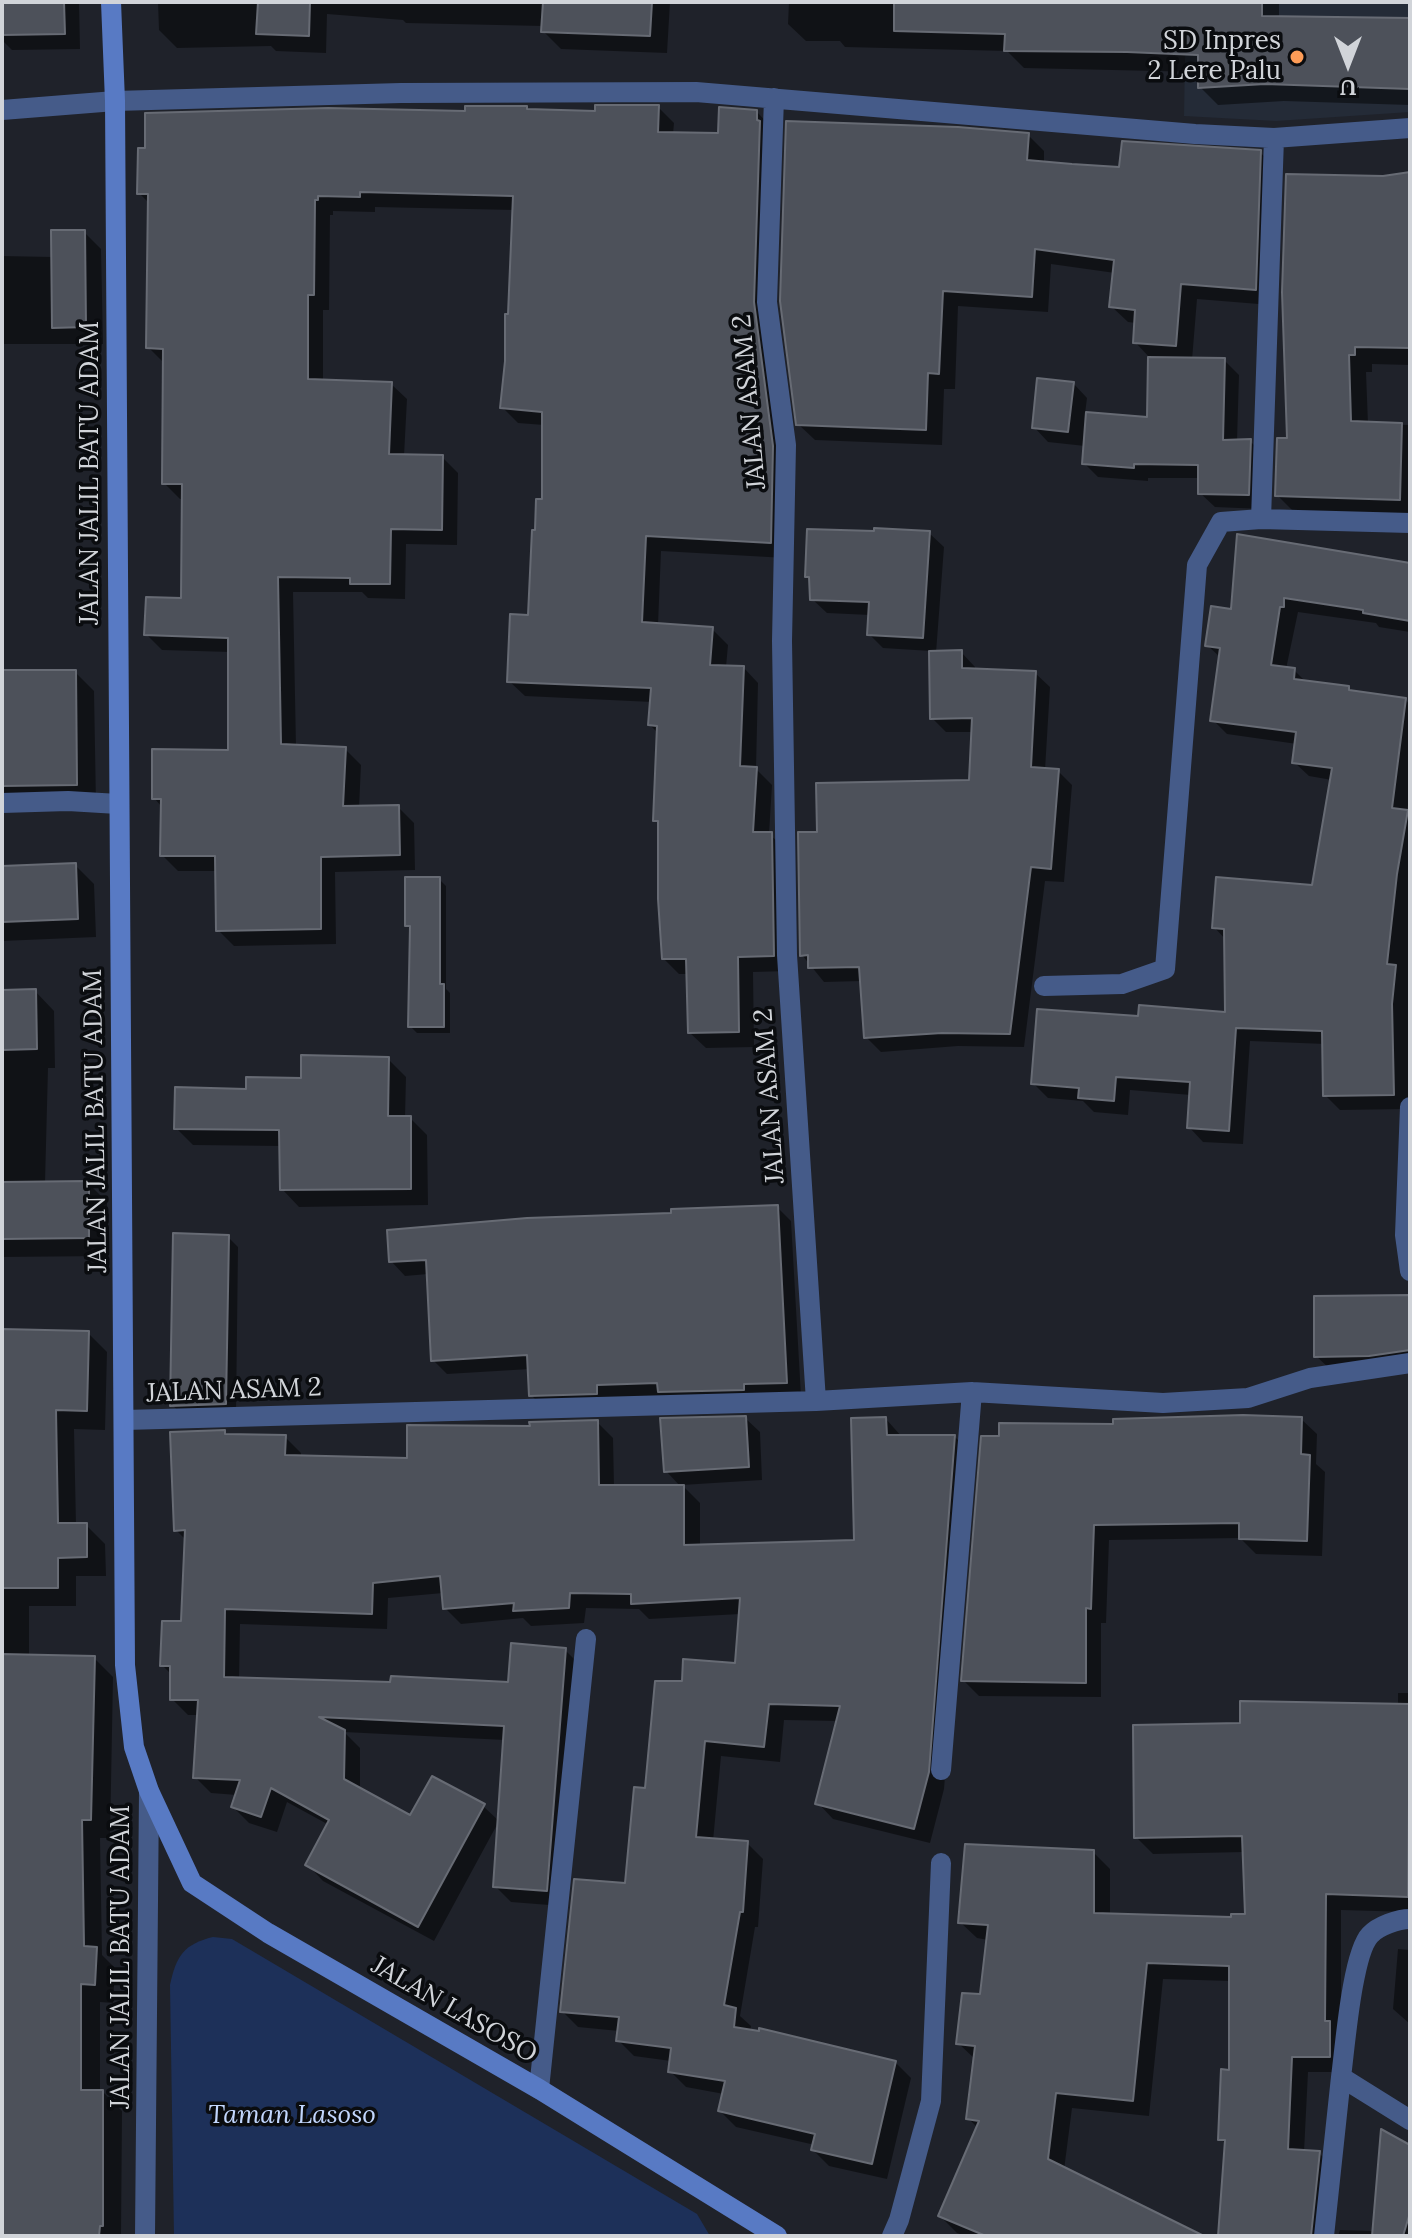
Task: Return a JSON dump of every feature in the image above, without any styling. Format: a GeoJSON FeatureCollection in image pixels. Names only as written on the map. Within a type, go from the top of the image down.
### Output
{"type":"FeatureCollection","features":[{"type":"Feature","properties":{"kind":"street","name":"JALAN JALIL BATU ADAM"},"geometry":{"type":"LineString","coordinates":[[111,2],[115,101],[125,1665],[134,1747],[149,1791],[145,2236]]}},
{"type":"Feature","properties":{"kind":"street"},"geometry":{"type":"LineString","coordinates":[[2,110],[115,101],[523,91],[696,92],[1274,138],[1410,128]]}},
{"type":"Feature","properties":{"kind":"street","name":"JALAN ASAM 2"},"geometry":{"type":"LineString","coordinates":[[125,1420],[816,1401],[787,955],[782,641],[786,445],[767,302],[774,98]]}},
{"type":"Feature","properties":{"kind":"street"},"geometry":{"type":"LineString","coordinates":[[1261,519],[1274,138]]}},
{"type":"Feature","properties":{"kind":"street"},"geometry":{"type":"LineString","coordinates":[[1044,986],[1122,984],[1165,969],[1197,565],[1221,522],[1261,519],[1410,523]]}},
{"type":"Feature","properties":{"kind":"street"},"geometry":{"type":"LineString","coordinates":[[2,803],[68,801],[118,804]]}},
{"type":"Feature","properties":{"kind":"street"},"geometry":{"type":"LineString","coordinates":[[1410,1107],[1405,1235],[1410,1271]]}},
{"type":"Feature","properties":{"kind":"street"},"geometry":{"type":"LineString","coordinates":[[816,1401],[972,1392],[1163,1403],[1248,1398],[1310,1378],[1410,1363]]}},
{"type":"Feature","properties":{"kind":"street"},"geometry":{"type":"LineString","coordinates":[[941,1770],[972,1392]]}},
{"type":"Feature","properties":{"kind":"street"},"geometry":{"type":"LineString","coordinates":[[539,2089],[586,1639]]}},
{"type":"Feature","properties":{"kind":"street","name":"JALAN LASOSO"},"geometry":{"type":"LineString","coordinates":[[149,1791],[192,1883],[268,1933],[539,2089],[777,2236]]}},
{"type":"Feature","properties":{"kind":"street"},"geometry":{"type":"LineString","coordinates":[[892,2236],[931,2101],[941,1863]]}},
{"type":"Feature","properties":{"kind":"street"},"geometry":{"type":"LineString","coordinates":[[1324,2236],[1357,1963],[1369,1936],[1386,1925],[1410,1919]]}},
{"type":"Feature","properties":{"kind":"street"},"geometry":{"type":"LineString","coordinates":[[1341,2077],[1410,2120]]}},
{"type":"Feature","properties":{"kind":"shaded area","name":"SD Inpres 2 Lere Palu"},"geometry":{"type":"Polygon","coordinates":[[[1186,2],[1410,2],[1410,112],[1276,121],[1184,116],[1186,2]]]}},
{"type":"Feature","properties":{"kind":"green space","name":"Taman Lasoso"},"geometry":{"type":"Polygon","coordinates":[[[213,1937],[232,1939],[697,2214],[710,2236],[174,2236],[170,1985],[175,1966],[183,1953],[195,1943],[213,1937]]]}},
{"type":"Feature","properties":{"kind":"building"},"geometry":{"type":"Polygon","coordinates":[[[2,2],[64,2],[65,34],[2,35],[2,2]]]}},
{"type":"Feature","properties":{"kind":"building"},"geometry":{"type":"Polygon","coordinates":[[[258,2],[310,2],[309,36],[256,34],[258,2]]]}},
{"type":"Feature","properties":{"kind":"building"},"geometry":{"type":"Polygon","coordinates":[[[543,2],[652,2],[650,36],[541,32],[543,2]]]}},
{"type":"Feature","properties":{"kind":"building"},"geometry":{"type":"Polygon","coordinates":[[[894,2],[1262,2],[1262,16],[1410,18],[1410,89],[1265,84],[1198,88],[1198,55],[1004,51],[1005,34],[894,31],[894,2]]]}},
{"type":"Feature","properties":{"kind":"building"},"geometry":{"type":"Polygon","coordinates":[[[595,105],[659,105],[658,132],[718,133],[719,107],[757,110],[757,120],[760,121],[754,302],[773,446],[771,543],[646,536],[642,622],[713,627],[710,665],[744,666],[740,766],[757,767],[753,832],[772,832],[774,956],[738,957],[739,1032],[688,1033],[686,959],[662,959],[658,821],[653,821],[657,726],[648,725],[651,688],[507,682],[510,614],[528,615],[532,530],[535,530],[536,499],[542,499],[542,412],[500,408],[513,196],[360,192],[360,197],[318,196],[315,200],[314,295],[308,295],[308,379],[392,382],[389,454],[443,455],[442,530],[391,529],[390,584],[350,584],[350,578],[278,577],[281,744],[346,747],[343,806],[399,805],[400,855],[321,857],[321,929],[216,931],[215,856],[160,856],[161,799],[152,799],[152,749],[228,750],[228,638],[144,635],[146,597],[181,598],[182,484],[162,484],[163,349],[146,348],[148,194],[137,194],[138,148],[145,148],[145,113],[328,108],[465,111],[465,106],[595,111],[595,105]]]}},
{"type":"Feature","properties":{"kind":"building"},"geometry":{"type":"Polygon","coordinates":[[[786,121],[958,127],[1029,133],[1027,160],[1119,167],[1122,141],[1261,150],[1256,290],[1181,284],[1176,346],[1133,343],[1135,310],[1109,307],[1114,260],[1035,249],[1032,297],[943,291],[939,374],[928,373],[926,430],[796,425],[780,301],[786,121]]]}},
{"type":"Feature","properties":{"kind":"building"},"geometry":{"type":"Polygon","coordinates":[[[1410,172],[1410,348],[1355,347],[1355,355],[1349,355],[1351,421],[1402,423],[1400,500],[1275,496],[1277,438],[1287,438],[1282,292],[1286,174],[1383,176],[1410,172]]]}},
{"type":"Feature","properties":{"kind":"building"},"geometry":{"type":"Polygon","coordinates":[[[51,230],[85,230],[86,327],[52,328],[51,230]]]}},
{"type":"Feature","properties":{"kind":"building"},"geometry":{"type":"Polygon","coordinates":[[[1148,357],[1225,358],[1223,440],[1251,439],[1249,495],[1198,494],[1198,465],[1134,464],[1134,468],[1082,464],[1086,412],[1147,417],[1148,357]]]}},
{"type":"Feature","properties":{"kind":"building"},"geometry":{"type":"Polygon","coordinates":[[[1037,378],[1074,382],[1068,432],[1032,428],[1037,378]]]}},
{"type":"Feature","properties":{"kind":"building"},"geometry":{"type":"Polygon","coordinates":[[[874,528],[930,531],[923,638],[867,635],[869,602],[810,600],[809,577],[805,577],[807,529],[874,531],[874,528]]]}},
{"type":"Feature","properties":{"kind":"building"},"geometry":{"type":"Polygon","coordinates":[[[1237,534],[1410,563],[1410,621],[1284,598],[1271,665],[1295,668],[1294,679],[1406,698],[1392,808],[1408,810],[1387,964],[1396,965],[1392,1004],[1394,1095],[1323,1096],[1322,1031],[1236,1028],[1229,1131],[1187,1128],[1190,1082],[1116,1077],[1114,1101],[1078,1098],[1079,1088],[1031,1084],[1037,1009],[1138,1016],[1139,1005],[1225,1012],[1224,929],[1212,928],[1216,877],[1312,885],[1332,768],[1292,763],[1296,732],[1210,721],[1220,648],[1205,646],[1211,606],[1231,609],[1237,534]]]}},
{"type":"Feature","properties":{"kind":"building"},"geometry":{"type":"Polygon","coordinates":[[[962,650],[962,668],[1036,671],[1031,767],[1059,769],[1051,869],[1031,867],[1010,1034],[942,1033],[864,1038],[859,967],[808,968],[808,955],[800,956],[798,832],[817,832],[816,783],[969,780],[972,718],[930,719],[929,651],[962,650]]]}},
{"type":"Feature","properties":{"kind":"building"},"geometry":{"type":"Polygon","coordinates":[[[2,670],[76,670],[77,785],[2,786],[2,670]]]}},
{"type":"Feature","properties":{"kind":"building"},"geometry":{"type":"Polygon","coordinates":[[[76,863],[78,919],[2,922],[2,866],[76,863]]]}},
{"type":"Feature","properties":{"kind":"building"},"geometry":{"type":"Polygon","coordinates":[[[405,877],[440,877],[440,984],[444,984],[444,1027],[408,1027],[410,926],[405,926],[405,877]]]}},
{"type":"Feature","properties":{"kind":"building"},"geometry":{"type":"Polygon","coordinates":[[[36,989],[37,1049],[2,1050],[2,990],[36,989]]]}},
{"type":"Feature","properties":{"kind":"building"},"geometry":{"type":"Polygon","coordinates":[[[301,1055],[389,1057],[388,1116],[411,1116],[411,1189],[280,1190],[279,1130],[174,1129],[175,1087],[246,1089],[246,1077],[301,1078],[301,1055]]]}},
{"type":"Feature","properties":{"kind":"building"},"geometry":{"type":"Polygon","coordinates":[[[89,1181],[89,1238],[2,1239],[2,1182],[89,1181]]]}},
{"type":"Feature","properties":{"kind":"building"},"geometry":{"type":"Polygon","coordinates":[[[778,1205],[787,1383],[744,1384],[744,1390],[658,1392],[657,1383],[597,1385],[597,1394],[529,1396],[527,1355],[431,1361],[426,1260],[389,1262],[387,1230],[527,1218],[671,1213],[671,1209],[778,1205]]]}},
{"type":"Feature","properties":{"kind":"building"},"geometry":{"type":"Polygon","coordinates":[[[173,1233],[229,1235],[226,1404],[170,1406],[173,1233]]]}},
{"type":"Feature","properties":{"kind":"building"},"geometry":{"type":"Polygon","coordinates":[[[1410,1295],[1410,1350],[1369,1356],[1314,1357],[1314,1296],[1410,1295]]]}},
{"type":"Feature","properties":{"kind":"building"},"geometry":{"type":"Polygon","coordinates":[[[2,1329],[89,1331],[87,1411],[56,1410],[58,1523],[87,1523],[87,1557],[58,1558],[58,1588],[2,1588],[2,1329]]]}},
{"type":"Feature","properties":{"kind":"building"},"geometry":{"type":"Polygon","coordinates":[[[1243,1415],[1302,1417],[1301,1454],[1310,1455],[1307,1541],[1239,1539],[1239,1523],[1094,1525],[1091,1609],[1086,1608],[1086,1683],[961,1681],[981,1436],[999,1436],[999,1423],[1113,1424],[1113,1419],[1243,1415]]]}},
{"type":"Feature","properties":{"kind":"building"},"geometry":{"type":"Polygon","coordinates":[[[746,1416],[749,1467],[664,1472],[660,1418],[746,1416]]]}},
{"type":"Feature","properties":{"kind":"building"},"geometry":{"type":"Polygon","coordinates":[[[886,1417],[887,1435],[955,1435],[929,1772],[914,1829],[815,1804],[840,1706],[769,1704],[764,1747],[705,1741],[696,1837],[748,1841],[743,1912],[740,1912],[724,2005],[736,2008],[734,2027],[759,2031],[759,2028],[896,2061],[872,2164],[811,2150],[815,2134],[718,2111],[725,2081],[668,2072],[671,2048],[616,2041],[619,2017],[560,2012],[574,1879],[625,1883],[634,1787],[645,1788],[655,1681],[682,1681],[683,1659],[735,1663],[740,1598],[631,1604],[631,1594],[570,1593],[569,1608],[513,1611],[514,1603],[443,1609],[440,1576],[373,1583],[372,1614],[225,1609],[224,1677],[390,1682],[391,1676],[508,1682],[511,1643],[566,1648],[547,1891],[493,1887],[504,1726],[319,1717],[345,1730],[344,1779],[410,1815],[432,1776],[485,1804],[418,1927],[305,1865],[329,1820],[271,1788],[261,1817],[231,1807],[240,1780],[193,1778],[198,1700],[170,1700],[170,1666],[160,1666],[162,1621],[181,1621],[185,1530],[174,1531],[170,1432],[225,1430],[225,1434],[286,1435],[285,1455],[407,1458],[407,1425],[530,1426],[529,1422],[598,1420],[599,1485],[684,1485],[684,1545],[854,1540],[851,1418],[886,1417]]]}},
{"type":"Feature","properties":{"kind":"building"},"geometry":{"type":"Polygon","coordinates":[[[2,1654],[95,1656],[91,1820],[82,1820],[84,1946],[97,1947],[95,1985],[81,1984],[81,2090],[103,2090],[103,2226],[100,2226],[99,2236],[2,2236],[2,1654]]]}},
{"type":"Feature","properties":{"kind":"building"},"geometry":{"type":"Polygon","coordinates":[[[1240,1701],[1410,1704],[1408,1897],[1326,1894],[1325,2021],[1330,2021],[1330,2057],[1292,2057],[1288,2149],[1320,2151],[1311,2236],[1218,2236],[1225,2140],[1218,2140],[1221,2069],[1229,2070],[1229,1966],[1147,1963],[1133,2101],[1056,2093],[1048,2159],[1204,2236],[986,2236],[938,2216],[979,2121],[966,2119],[975,2046],[956,2044],[962,1993],[980,1994],[988,1925],[958,1923],[965,1844],[1094,1850],[1094,1913],[1231,1917],[1231,1914],[1245,1914],[1242,1836],[1134,1838],[1133,1725],[1240,1723],[1240,1701]]]}},
{"type":"Feature","properties":{"kind":"building"},"geometry":{"type":"Polygon","coordinates":[[[1381,2129],[1410,2145],[1410,2213],[1403,2236],[1372,2236],[1381,2129]]]}},
{"type":"Feature","properties":{"kind":"place","name":"SD Inpres 2 Lere Palu"},"geometry":{"type":"Point","coordinates":[1297,57]}}]}
